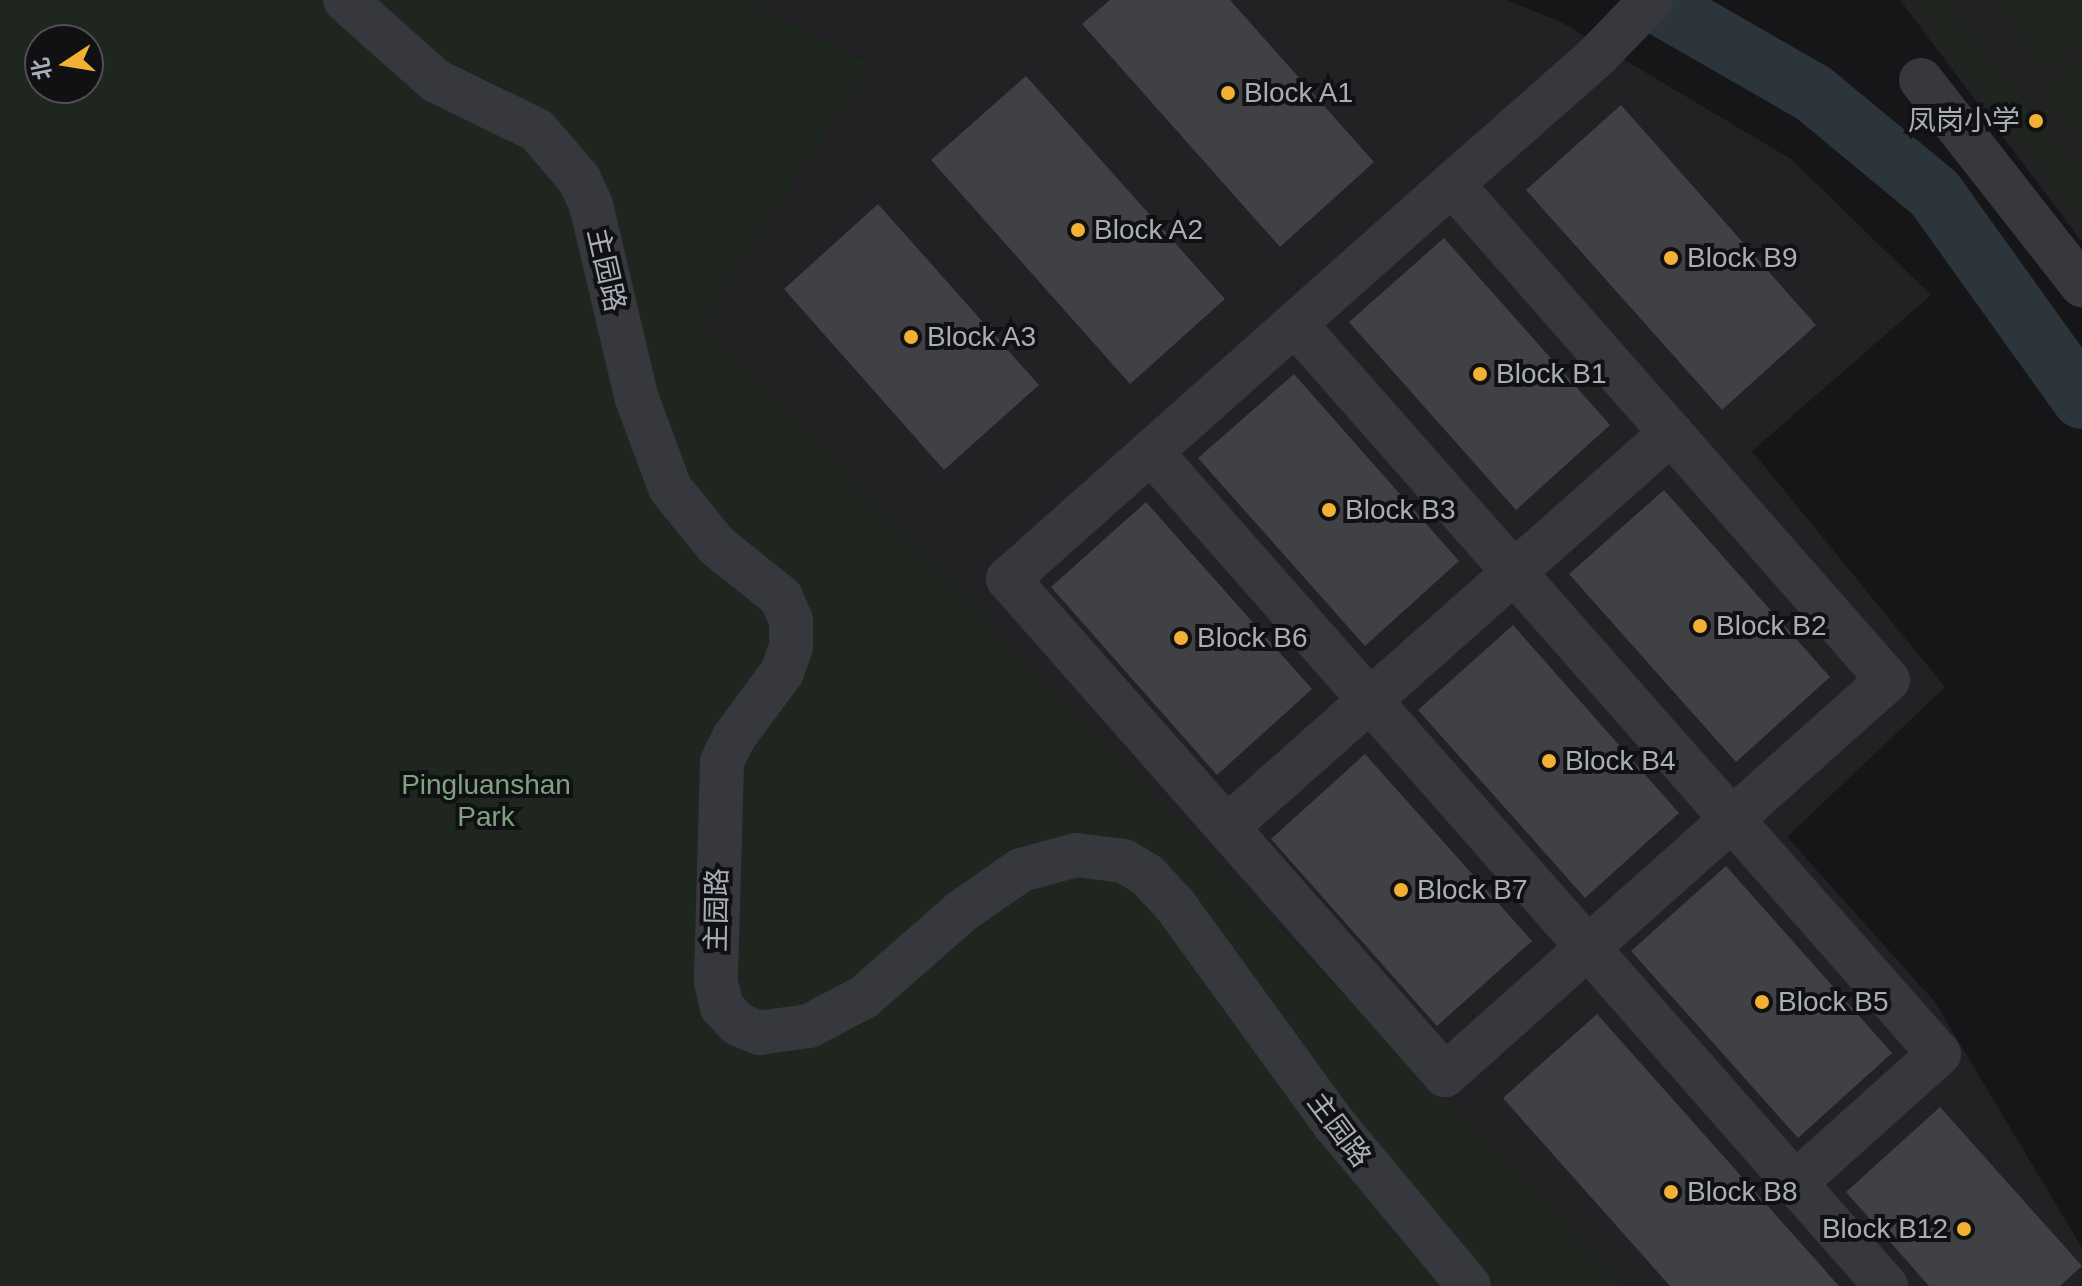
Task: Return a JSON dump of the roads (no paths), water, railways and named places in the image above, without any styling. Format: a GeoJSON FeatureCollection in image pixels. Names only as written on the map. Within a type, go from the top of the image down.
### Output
{"type":"FeatureCollection","features":[{"type":"Feature","properties":{"kind":"street","name":"主园路"},"geometry":{"type":"LineString","coordinates":[[345,0],[436,81],[537,130],[579,179],[591,205],[636,396],[670,488],[717,546],[781,597],[791,620],[791,647],[782,672],[734,737],[722,762],[716,982],[722,1007],[738,1024],[759,1033],[809,1026],[864,997],[962,911],[1021,870],[1076,855],[1124,861],[1147,875],[1175,905],[1343,1136],[1469,1286]]}},
{"type":"Feature","properties":{"kind":"street"},"geometry":{"type":"LineString","coordinates":[[1452,184],[1888,680],[1445,1075],[1008,579],[1452,184],[1597,56],[1651,0]]}},
{"type":"Feature","properties":{"kind":"street"},"geometry":{"type":"LineString","coordinates":[[1921,80],[2082,285]]}},
{"type":"Feature","properties":{"kind":"street"},"geometry":{"type":"LineString","coordinates":[[1295,324],[1939,1054],[1795,1183]]}},
{"type":"Feature","properties":{"kind":"street"},"geometry":{"type":"LineString","coordinates":[[1227,827],[1671,433]]}},
{"type":"Feature","properties":{"kind":"street"},"geometry":{"type":"LineString","coordinates":[[1151,452],[1886,1286]]}},
{"type":"Feature","properties":{"kind":"waterway"},"geometry":{"type":"LineString","coordinates":[[1651,0],[1813,93],[1935,194],[2082,399]]}},
{"type":"Feature","properties":{"kind":"place","name":"Block A1"},"geometry":{"type":"Point","coordinates":[1228,93]}},
{"type":"Feature","properties":{"kind":"place","name":"凤岗小学"},"geometry":{"type":"Point","coordinates":[2036,121]}},
{"type":"Feature","properties":{"kind":"place","name":"Block A2"},"geometry":{"type":"Point","coordinates":[1078,230]}},
{"type":"Feature","properties":{"kind":"place","name":"Block B9"},"geometry":{"type":"Point","coordinates":[1671,258]}},
{"type":"Feature","properties":{"kind":"place","name":"Block A3"},"geometry":{"type":"Point","coordinates":[911,337]}},
{"type":"Feature","properties":{"kind":"place","name":"Block B1"},"geometry":{"type":"Point","coordinates":[1480,374]}},
{"type":"Feature","properties":{"kind":"place","name":"Block B3"},"geometry":{"type":"Point","coordinates":[1329,510]}},
{"type":"Feature","properties":{"kind":"place","name":"Block B2"},"geometry":{"type":"Point","coordinates":[1700,626]}},
{"type":"Feature","properties":{"kind":"place","name":"Block B6"},"geometry":{"type":"Point","coordinates":[1181,638]}},
{"type":"Feature","properties":{"kind":"place","name":"Block B4"},"geometry":{"type":"Point","coordinates":[1549,761]}},
{"type":"Feature","properties":{"kind":"place","name":"Block B7"},"geometry":{"type":"Point","coordinates":[1401,890]}},
{"type":"Feature","properties":{"kind":"place","name":"Block B5"},"geometry":{"type":"Point","coordinates":[1762,1002]}},
{"type":"Feature","properties":{"kind":"place","name":"Block B8"},"geometry":{"type":"Point","coordinates":[1671,1192]}},
{"type":"Feature","properties":{"kind":"place","name":"Block B12"},"geometry":{"type":"Point","coordinates":[1964,1229]}},
{"type":"Feature","properties":{"kind":"park label","name":"Pingluanshan Park"},"geometry":{"type":"Point","coordinates":[486,801]}}]}
